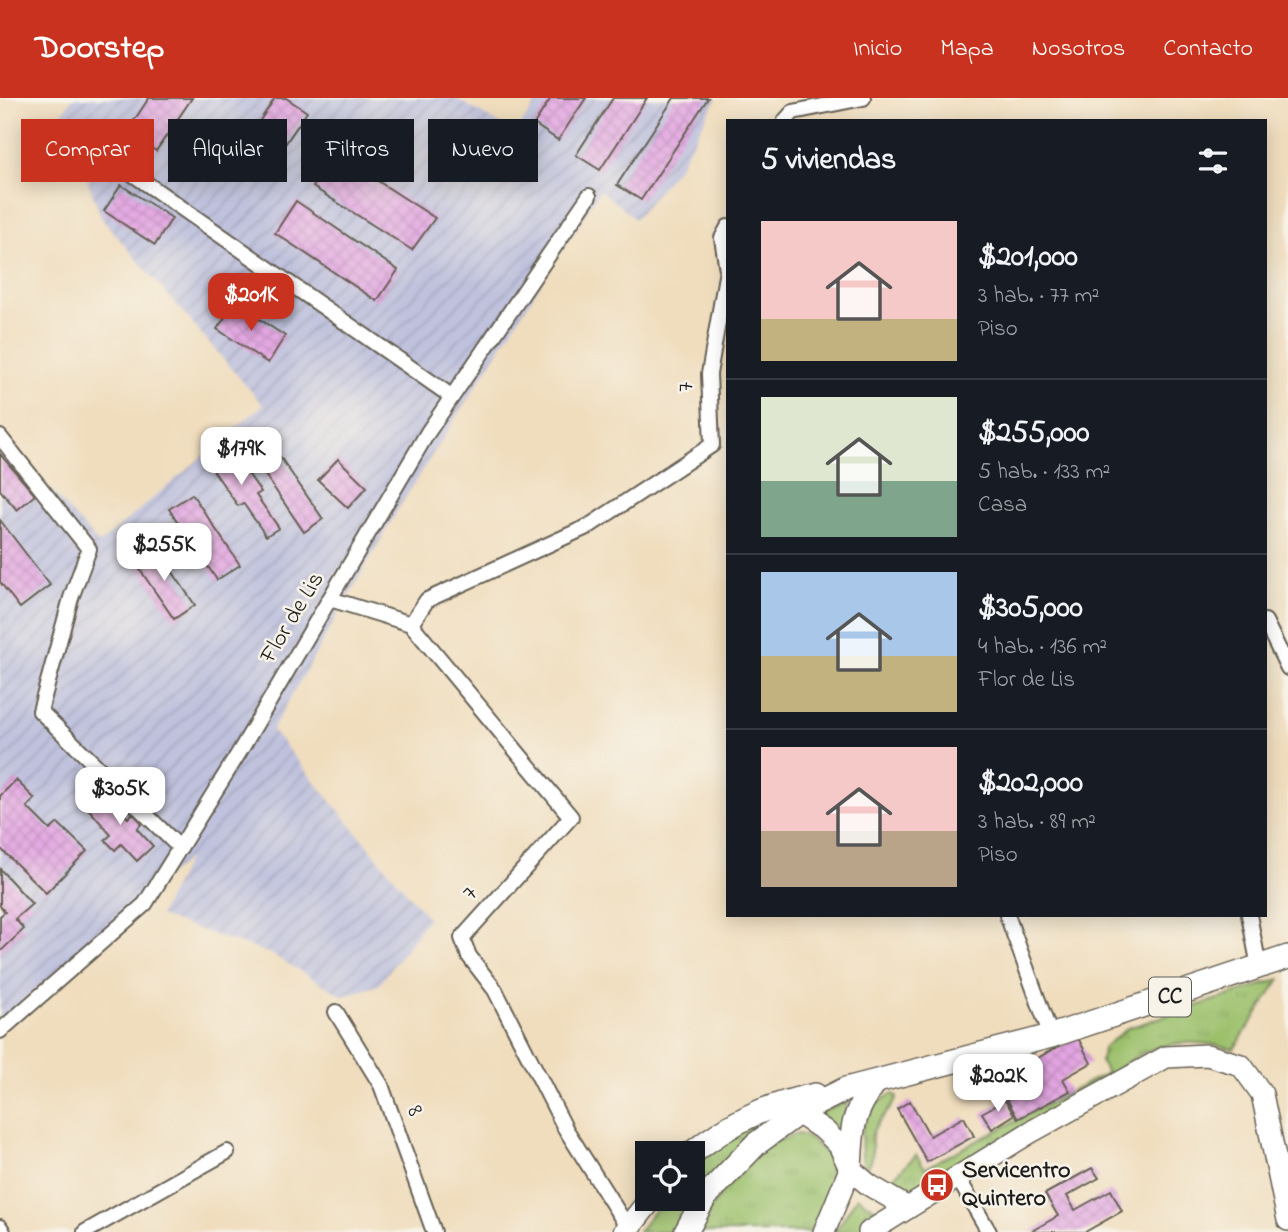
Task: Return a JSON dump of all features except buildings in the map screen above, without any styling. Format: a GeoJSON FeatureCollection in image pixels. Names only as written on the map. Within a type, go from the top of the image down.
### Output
{"type":"FeatureCollection","features":[{"type":"Feature","properties":{"kind":"main road","name":"CC"},"geometry":{"type":"LineString","coordinates":[[791,1107],[846,1089],[874,1084],[1051,1036],[1288,957]]}},
{"type":"Feature","properties":{"kind":"main road"},"geometry":{"type":"LineString","coordinates":[[869,1232],[1029,1133],[1166,1057],[1207,1055],[1241,1065],[1262,1094],[1288,1220]]}},
{"type":"Feature","properties":{"kind":"main road"},"geometry":{"type":"LineString","coordinates":[[824,1232],[850,1168],[852,1132],[858,1106],[874,1084]]}},
{"type":"Feature","properties":{"kind":"main road"},"geometry":{"type":"LineString","coordinates":[[791,1107],[825,1130],[839,1145],[850,1168],[869,1185],[908,1208]]}},
{"type":"Feature","properties":{"kind":"main road"},"geometry":{"type":"LineString","coordinates":[[705,1143],[725,1127],[791,1107]]}},
{"type":"Feature","properties":{"kind":"main road"},"geometry":{"type":"LineString","coordinates":[[686,1232],[705,1197],[791,1107]]}},
{"type":"Feature","properties":{"kind":"main road"},"geometry":{"type":"LineString","coordinates":[[626,1230],[641,1211]]}},
{"type":"Feature","properties":{"kind":"street"},"geometry":{"type":"LineString","coordinates":[[787,119],[793,112],[863,98]]}},
{"type":"Feature","properties":{"kind":"street"},"geometry":{"type":"LineString","coordinates":[[146,182],[452,396]]}},
{"type":"Feature","properties":{"kind":"street","name":"Flor de Lis"},"geometry":{"type":"LineString","coordinates":[[0,1031],[145,904],[452,396],[589,196]]}},
{"type":"Feature","properties":{"kind":"street"},"geometry":{"type":"LineString","coordinates":[[726,231],[722,238],[726,264]]}},
{"type":"Feature","properties":{"kind":"street","name":"7"},"geometry":{"type":"LineString","coordinates":[[626,1230],[565,1128],[495,990],[469,956],[462,938],[571,817],[411,624],[427,600],[589,526],[712,444],[709,374],[726,276]]}},
{"type":"Feature","properties":{"kind":"street"},"geometry":{"type":"LineString","coordinates":[[0,437],[89,549],[71,598],[40,711],[180,848]]}},
{"type":"Feature","properties":{"kind":"street"},"geometry":{"type":"LineString","coordinates":[[330,599],[411,624]]}},
{"type":"Feature","properties":{"kind":"street"},"geometry":{"type":"LineString","coordinates":[[1267,625],[1288,668]]}},
{"type":"Feature","properties":{"kind":"street"},"geometry":{"type":"LineString","coordinates":[[1008,917],[1051,1036]]}},
{"type":"Feature","properties":{"kind":"street"},"geometry":{"type":"LineString","coordinates":[[1249,917],[1259,967]]}},
{"type":"Feature","properties":{"kind":"street","name":"8"},"geometry":{"type":"LineString","coordinates":[[337,1013],[381,1085],[434,1232]]}},
{"type":"Feature","properties":{"kind":"street"},"geometry":{"type":"LineString","coordinates":[[85,1232],[106,1228],[227,1152]]}},
{"type":"Feature","properties":{"kind":"street"},"geometry":{"type":"LineString","coordinates":[[958,1178],[989,1232]]}},
{"type":"Feature","properties":{"kind":"street"},"geometry":{"type":"LineString","coordinates":[[0,1227],[3,1232]]}},
{"type":"Feature","properties":{"kind":"shaded area"},"geometry":{"type":"Polygon","coordinates":[[[73,98],[455,98],[491,119],[428,119],[428,182],[538,182],[538,119],[525,119],[540,98],[717,98],[679,166],[635,219],[600,190],[400,506],[272,730],[428,918],[379,985],[343,996],[271,954],[159,916],[188,859],[0,1020],[0,433],[99,544],[263,405],[102,219],[88,182],[154,182],[154,119],[64,119],[62,113],[73,98]]]}},
{"type":"Feature","properties":{"kind":"green space"},"geometry":{"type":"Polygon","coordinates":[[[1280,979],[1234,1049],[1183,1043],[1152,1049],[1123,1065],[1110,1077],[910,1191],[897,1191],[892,1186],[891,1180],[916,1155],[925,1168],[1107,1073],[1101,1062],[1103,1048],[1128,1028],[1280,979]]]}},
{"type":"Feature","properties":{"kind":"green space"},"geometry":{"type":"Polygon","coordinates":[[[892,1094],[897,1096],[895,1101],[872,1134],[872,1159],[867,1167],[863,1164],[861,1142],[864,1123],[873,1107],[892,1094]]]}},
{"type":"Feature","properties":{"kind":"green space"},"geometry":{"type":"Polygon","coordinates":[[[848,1101],[839,1135],[819,1113],[848,1101]]]}},
{"type":"Feature","properties":{"kind":"green space"},"geometry":{"type":"Polygon","coordinates":[[[781,1109],[705,1183],[705,1154],[716,1144],[781,1109]]]}},
{"type":"Feature","properties":{"kind":"green space"},"geometry":{"type":"Polygon","coordinates":[[[800,1134],[827,1155],[832,1166],[831,1190],[813,1232],[695,1232],[714,1204],[755,1158],[785,1138],[800,1134]]]}},
{"type":"Feature","properties":{"kind":"green space"},"geometry":{"type":"Polygon","coordinates":[[[857,1197],[885,1215],[855,1232],[835,1232],[857,1197]]]}},
{"type":"Feature","properties":{"kind":"green space"},"geometry":{"type":"Polygon","coordinates":[[[654,1211],[687,1211],[673,1232],[638,1232],[654,1211]]]}},
{"type":"Feature","properties":{"kind":"place","name":"Servicentro Quintero"},"geometry":{"type":"Point","coordinates":[937,1185]}}]}
